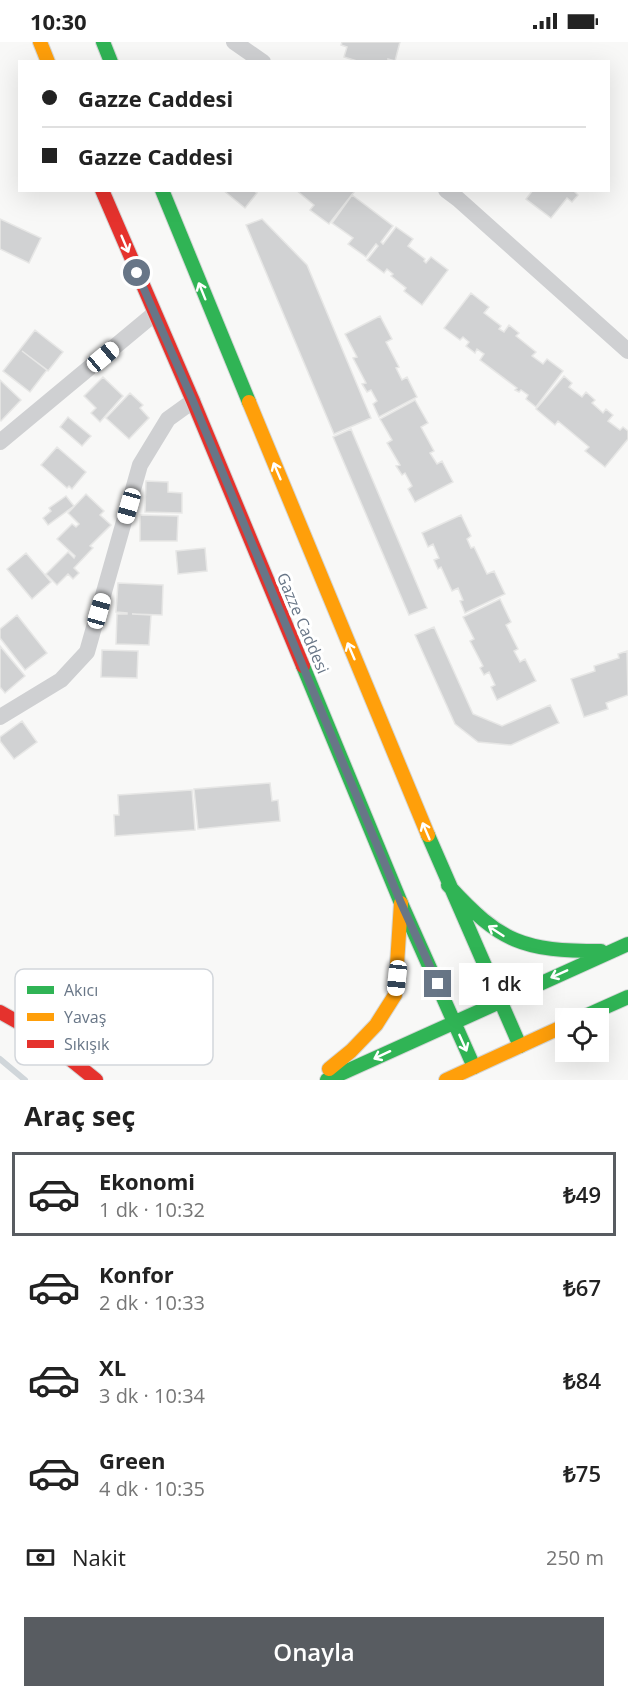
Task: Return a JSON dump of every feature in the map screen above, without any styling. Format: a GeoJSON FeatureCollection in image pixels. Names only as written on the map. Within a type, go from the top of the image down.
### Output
{"type":"FeatureCollection","features":[{"type":"Feature","properties":{"kind":"main road"},"geometry":{"type":"LineString","coordinates":[[40,42],[47,60]]}},
{"type":"Feature","properties":{"kind":"main road"},"geometry":{"type":"LineString","coordinates":[[103,42],[110,60]]}},
{"type":"Feature","properties":{"kind":"main road","name":"Gazze Caddesi"},"geometry":{"type":"LineString","coordinates":[[103,192],[193,401],[401,903],[474,1067]]}},
{"type":"Feature","properties":{"kind":"main road","name":"Gazze Caddesi"},"geometry":{"type":"LineString","coordinates":[[163,192],[448,885],[520,1046]]}},
{"type":"Feature","properties":{"kind":"main road"},"geometry":{"type":"LineString","coordinates":[[448,885],[480,920],[496,932],[522,945],[544,950],[613,951]]}},
{"type":"Feature","properties":{"kind":"main road"},"geometry":{"type":"LineString","coordinates":[[315,1080],[351,1051],[376,1024],[395,995],[401,903]]}},
{"type":"Feature","properties":{"kind":"main road"},"geometry":{"type":"LineString","coordinates":[[327,1080],[628,944]]}},
{"type":"Feature","properties":{"kind":"main road"},"geometry":{"type":"LineString","coordinates":[[603,1008],[628,997]]}},
{"type":"Feature","properties":{"kind":"main road"},"geometry":{"type":"LineString","coordinates":[[0,1012],[15,1018]]}},
{"type":"Feature","properties":{"kind":"main road"},"geometry":{"type":"LineString","coordinates":[[446,1080],[555,1030]]}},
{"type":"Feature","properties":{"kind":"main road"},"geometry":{"type":"LineString","coordinates":[[78,1065],[96,1080]]}},
{"type":"Feature","properties":{"kind":"street"},"geometry":{"type":"LineString","coordinates":[[234,42],[261,60]]}},
{"type":"Feature","properties":{"kind":"street"},"geometry":{"type":"LineString","coordinates":[[449,192],[628,351]]}},
{"type":"Feature","properties":{"kind":"street"},"geometry":{"type":"LineString","coordinates":[[0,442],[154,314]]}},
{"type":"Feature","properties":{"kind":"street"},"geometry":{"type":"LineString","coordinates":[[0,717],[61,680],[87,652],[140,465],[168,420],[193,401]]}},
{"type":"Feature","properties":{"kind":"building"},"geometry":{"type":"Polygon","coordinates":[[[342,42],[400,42],[395,60],[354,60],[344,57],[347,47],[341,45],[342,42]]]}},
{"type":"Feature","properties":{"kind":"building"},"geometry":{"type":"Polygon","coordinates":[[[225,192],[257,193],[245,208],[225,192]]]}},
{"type":"Feature","properties":{"kind":"building"},"geometry":{"type":"Polygon","coordinates":[[[298,192],[354,192],[329,224],[310,210],[314,205],[298,192]]]}},
{"type":"Feature","properties":{"kind":"building"},"geometry":{"type":"Polygon","coordinates":[[[531,192],[575,192],[578,195],[572,202],[567,198],[551,218],[526,199],[531,192]]]}},
{"type":"Feature","properties":{"kind":"building"},"geometry":{"type":"Polygon","coordinates":[[[352,195],[393,226],[381,242],[383,244],[396,227],[413,239],[408,246],[425,259],[426,263],[431,257],[448,270],[422,305],[404,291],[406,288],[391,276],[393,274],[387,269],[384,273],[367,260],[378,246],[376,244],[366,257],[348,244],[353,238],[332,223],[352,195]]]}},
{"type":"Feature","properties":{"kind":"building"},"geometry":{"type":"Polygon","coordinates":[[[0,219],[41,238],[29,263],[0,249],[0,219]]]}},
{"type":"Feature","properties":{"kind":"building"},"geometry":{"type":"Polygon","coordinates":[[[262,219],[307,265],[371,418],[334,434],[246,225],[262,219]]]}},
{"type":"Feature","properties":{"kind":"building"},"geometry":{"type":"Polygon","coordinates":[[[471,293],[489,307],[484,313],[501,326],[499,329],[504,332],[509,325],[519,333],[516,336],[536,352],[532,356],[543,364],[547,359],[563,371],[536,407],[526,399],[528,395],[521,390],[519,392],[515,390],[517,388],[480,360],[484,354],[477,349],[475,353],[466,346],[469,342],[463,337],[460,340],[444,328],[471,293]]]}},
{"type":"Feature","properties":{"kind":"building"},"geometry":{"type":"Polygon","coordinates":[[[380,316],[392,339],[386,342],[399,367],[396,368],[402,380],[407,377],[417,397],[379,417],[373,404],[377,401],[371,390],[367,392],[362,384],[366,383],[353,358],[357,357],[345,334],[380,316]]]}},
{"type":"Feature","properties":{"kind":"building"},"geometry":{"type":"Polygon","coordinates":[[[35,330],[63,352],[30,392],[3,371],[35,330]]]}},
{"type":"Feature","properties":{"kind":"building"},"geometry":{"type":"Polygon","coordinates":[[[564,376],[572,383],[569,387],[582,397],[586,392],[595,400],[592,403],[603,413],[606,409],[613,415],[608,421],[620,430],[623,427],[628,431],[628,439],[605,467],[585,451],[589,447],[558,421],[555,425],[536,409],[564,376]]]}},
{"type":"Feature","properties":{"kind":"building"},"geometry":{"type":"Polygon","coordinates":[[[103,377],[123,396],[100,422],[91,413],[96,408],[84,396],[103,377]]]}},
{"type":"Feature","properties":{"kind":"building"},"geometry":{"type":"Polygon","coordinates":[[[0,380],[21,400],[1,421],[0,420],[0,380]]]}},
{"type":"Feature","properties":{"kind":"building"},"geometry":{"type":"Polygon","coordinates":[[[130,393],[143,405],[140,408],[149,418],[129,439],[106,418],[130,393]]]}},
{"type":"Feature","properties":{"kind":"building"},"geometry":{"type":"Polygon","coordinates":[[[415,400],[428,423],[421,427],[434,451],[430,453],[437,464],[442,461],[453,482],[415,502],[408,489],[412,486],[405,473],[402,475],[396,466],[400,465],[387,443],[392,440],[380,419],[415,400]]]}},
{"type":"Feature","properties":{"kind":"building"},"geometry":{"type":"Polygon","coordinates":[[[68,417],[91,436],[82,446],[60,427],[68,417]]]}},
{"type":"Feature","properties":{"kind":"building"},"geometry":{"type":"Polygon","coordinates":[[[351,429],[427,608],[409,615],[333,437],[351,429]]]}},
{"type":"Feature","properties":{"kind":"building"},"geometry":{"type":"Polygon","coordinates":[[[57,447],[86,472],[72,489],[69,486],[67,488],[41,465],[57,447]]]}},
{"type":"Feature","properties":{"kind":"building"},"geometry":{"type":"Polygon","coordinates":[[[146,481],[168,482],[168,492],[182,493],[182,513],[145,512],[146,481]]]}},
{"type":"Feature","properties":{"kind":"building"},"geometry":{"type":"Polygon","coordinates":[[[86,494],[104,511],[100,515],[111,525],[90,546],[93,548],[74,568],[79,573],[73,579],[68,574],[57,585],[46,574],[68,552],[74,558],[75,556],[57,539],[72,524],[76,527],[79,524],[68,513],[86,494]]]}},
{"type":"Feature","properties":{"kind":"building"},"geometry":{"type":"Polygon","coordinates":[[[66,496],[74,506],[48,525],[43,518],[51,511],[49,508],[66,496]]]}},
{"type":"Feature","properties":{"kind":"building"},"geometry":{"type":"Polygon","coordinates":[[[140,515],[178,516],[177,541],[140,541],[140,515]]]}},
{"type":"Feature","properties":{"kind":"building"},"geometry":{"type":"Polygon","coordinates":[[[461,515],[471,536],[467,539],[471,548],[474,547],[487,574],[494,571],[505,594],[465,613],[458,588],[452,591],[441,567],[438,569],[434,560],[439,558],[433,544],[428,547],[422,533],[461,515]]]}},
{"type":"Feature","properties":{"kind":"building"},"geometry":{"type":"Polygon","coordinates":[[[205,548],[207,571],[178,574],[176,551],[205,548]]]}},
{"type":"Feature","properties":{"kind":"building"},"geometry":{"type":"Polygon","coordinates":[[[26,553],[51,582],[32,599],[7,569],[26,553]]]}},
{"type":"Feature","properties":{"kind":"building"},"geometry":{"type":"Polygon","coordinates":[[[118,583],[163,585],[162,615],[132,614],[151,615],[149,645],[116,644],[117,614],[127,614],[116,612],[118,583]]]}},
{"type":"Feature","properties":{"kind":"building"},"geometry":{"type":"Polygon","coordinates":[[[500,599],[511,622],[506,625],[518,649],[514,651],[520,662],[525,659],[536,681],[497,700],[491,687],[495,685],[489,672],[484,675],[480,668],[483,666],[470,641],[474,639],[463,617],[500,599]]]}},
{"type":"Feature","properties":{"kind":"building"},"geometry":{"type":"Polygon","coordinates":[[[17,615],[47,653],[25,670],[0,638],[0,629],[17,615]]]}},
{"type":"Feature","properties":{"kind":"building"},"geometry":{"type":"Polygon","coordinates":[[[434,627],[473,714],[502,726],[550,705],[559,723],[511,745],[478,742],[455,724],[415,635],[434,627]]]}},
{"type":"Feature","properties":{"kind":"building"},"geometry":{"type":"Polygon","coordinates":[[[0,646],[25,676],[5,693],[0,687],[0,646]]]}},
{"type":"Feature","properties":{"kind":"building"},"geometry":{"type":"Polygon","coordinates":[[[102,650],[138,651],[137,678],[101,677],[102,650]]]}},
{"type":"Feature","properties":{"kind":"building"},"geometry":{"type":"Polygon","coordinates":[[[627,651],[628,695],[606,703],[608,709],[584,717],[571,679],[595,671],[594,666],[619,658],[618,654],[627,651]]]}},
{"type":"Feature","properties":{"kind":"building"},"geometry":{"type":"Polygon","coordinates":[[[22,721],[37,742],[14,759],[0,741],[0,737],[22,721]]]}},
{"type":"Feature","properties":{"kind":"building"},"geometry":{"type":"Polygon","coordinates":[[[270,783],[272,801],[278,800],[280,821],[198,829],[194,789],[270,783]]]}},
{"type":"Feature","properties":{"kind":"building"},"geometry":{"type":"Polygon","coordinates":[[[192,790],[195,830],[115,836],[114,815],[119,815],[118,795],[192,790]]]}},
{"type":"Feature","properties":{"kind":"waterway"},"geometry":{"type":"LineString","coordinates":[[0,1059],[25,1080]]}},
{"type":"Feature","properties":{"kind":"traffic: fast"},"geometry":{"type":"LineString","coordinates":[[103,42],[110,60]]}},
{"type":"Feature","properties":{"kind":"traffic: fast"},"geometry":{"type":"LineString","coordinates":[[163,192],[249,402]]}},
{"type":"Feature","properties":{"kind":"traffic: fast"},"geometry":{"type":"LineString","coordinates":[[303,666],[401,903],[474,1067]]}},
{"type":"Feature","properties":{"kind":"traffic: fast"},"geometry":{"type":"LineString","coordinates":[[428,835],[520,1046]]}},
{"type":"Feature","properties":{"kind":"traffic: fast"},"geometry":{"type":"LineString","coordinates":[[448,885],[483,920],[515,940],[552,949],[601,951]]}},
{"type":"Feature","properties":{"kind":"traffic: fast"},"geometry":{"type":"LineString","coordinates":[[327,1080],[628,944]]}},
{"type":"Feature","properties":{"kind":"traffic: fast"},"geometry":{"type":"LineString","coordinates":[[603,1008],[628,997]]}},
{"type":"Feature","properties":{"kind":"traffic: slow"},"geometry":{"type":"LineString","coordinates":[[40,42],[47,60]]}},
{"type":"Feature","properties":{"kind":"traffic: slow"},"geometry":{"type":"LineString","coordinates":[[249,402],[428,835]]}},
{"type":"Feature","properties":{"kind":"traffic: slow"},"geometry":{"type":"LineString","coordinates":[[329,1069],[351,1051],[376,1025],[395,995],[401,903]]}},
{"type":"Feature","properties":{"kind":"traffic: slow"},"geometry":{"type":"LineString","coordinates":[[446,1080],[555,1030]]}},
{"type":"Feature","properties":{"kind":"traffic: jam"},"geometry":{"type":"LineString","coordinates":[[103,192],[303,666]]}},
{"type":"Feature","properties":{"kind":"traffic: jam"},"geometry":{"type":"LineString","coordinates":[[0,1012],[15,1020]]}},
{"type":"Feature","properties":{"kind":"traffic: jam"},"geometry":{"type":"LineString","coordinates":[[77,1065],[96,1080]]}},
{"type":"Feature","properties":{"kind":"route"},"geometry":{"type":"LineString","coordinates":[[137,273],[193,401],[401,903],[438,984]]}}]}
